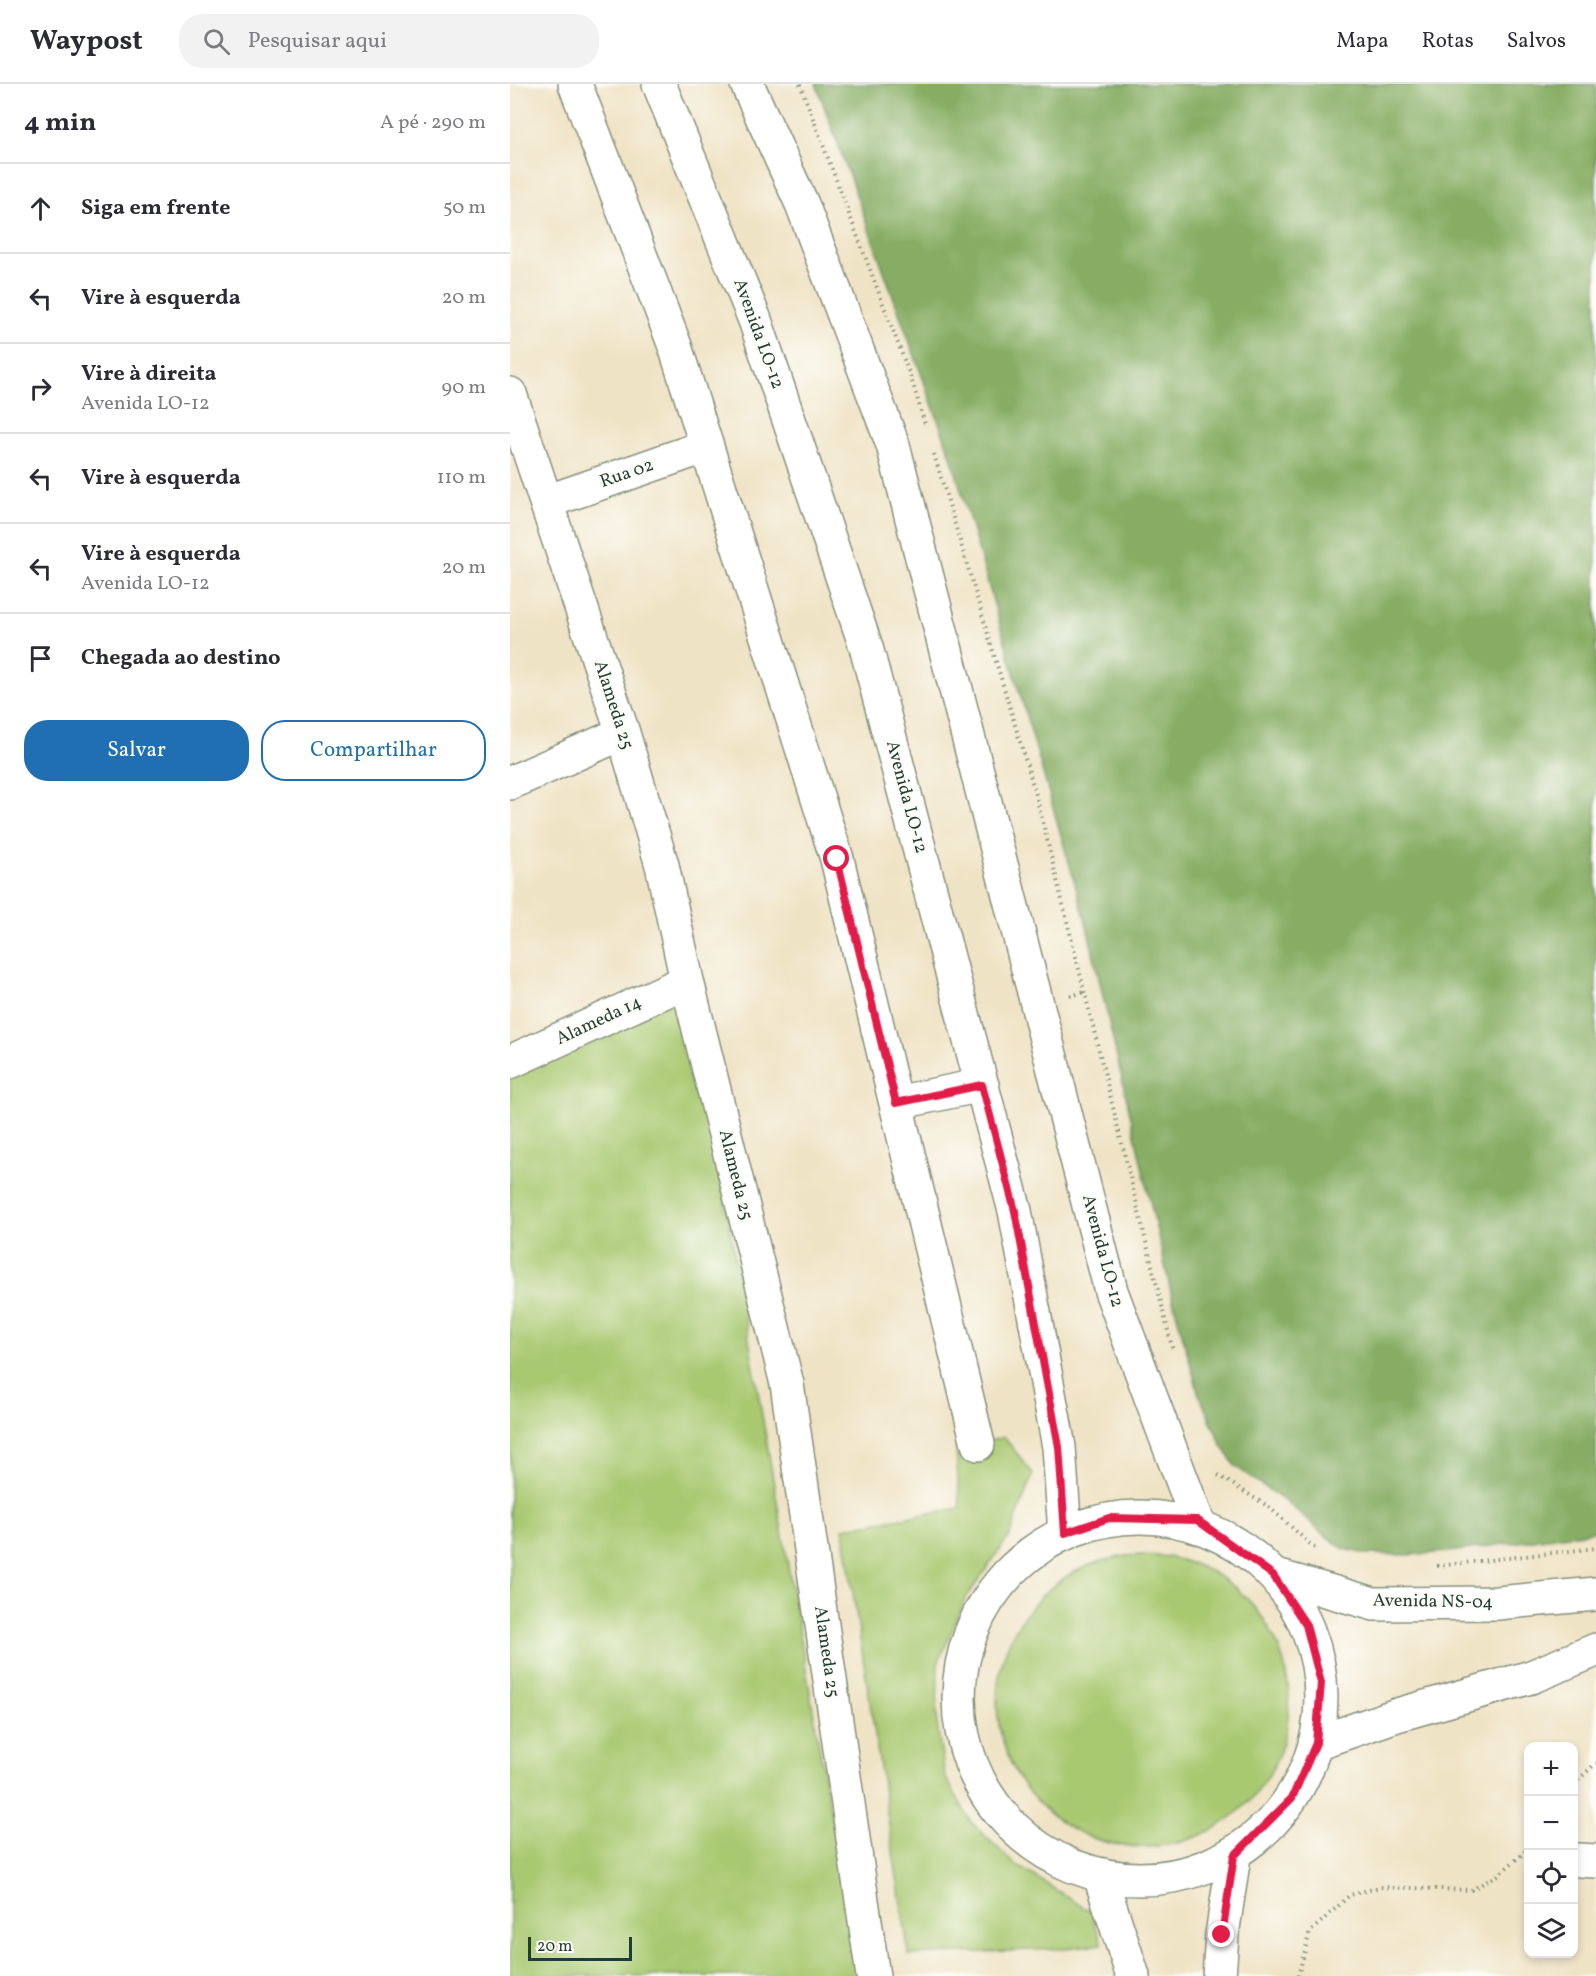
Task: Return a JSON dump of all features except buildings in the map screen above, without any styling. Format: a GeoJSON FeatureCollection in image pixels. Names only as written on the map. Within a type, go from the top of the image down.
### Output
{"type":"FeatureCollection","features":[{"type":"Feature","properties":{"kind":"street"},"geometry":{"type":"LineString","coordinates":[[575,84],[675,346],[837,859],[978,1443]]}},
{"type":"Feature","properties":{"kind":"street","name":"Avenida LO-12"},"geometry":{"type":"LineString","coordinates":[[659,84],[755,320],[866,647],[1015,1211],[1059,1447],[1065,1533]]}},
{"type":"Feature","properties":{"kind":"street","name":"Avenida LO-12"},"geometry":{"type":"LineString","coordinates":[[747,84],[801,204],[893,445],[1111,1291],[1197,1520]]}},
{"type":"Feature","properties":{"kind":"street","name":"Alameda 25"},"geometry":{"type":"LineString","coordinates":[[510,394],[516,431],[546,502],[623,733],[662,865],[687,981],[787,1384],[873,1976]]}},
{"type":"Feature","properties":{"kind":"street","name":"Rua 02"},"geometry":{"type":"LineString","coordinates":[[546,502],[707,446]]}},
{"type":"Feature","properties":{"kind":"street"},"geometry":{"type":"LineString","coordinates":[[510,783],[623,733]]}},
{"type":"Feature","properties":{"kind":"street","name":"Alameda 14"},"geometry":{"type":"LineString","coordinates":[[510,1062],[687,981]]}},
{"type":"Feature","properties":{"kind":"street"},"geometry":{"type":"LineString","coordinates":[[896,1103],[982,1085]]}},
{"type":"Feature","properties":{"kind":"street"},"geometry":{"type":"LineString","coordinates":[[1109,1518],[1197,1520],[1273,1575],[1306,1625],[1321,1683],[1316,1743],[1292,1798],[1234,1856],[1199,1870],[1141,1880],[1101,1879],[1028,1842],[988,1797],[963,1742],[958,1683],[973,1625],[1005,1574],[1052,1538],[1109,1518]]}},
{"type":"Feature","properties":{"kind":"street","name":"Avenida NS-04"},"geometry":{"type":"LineString","coordinates":[[1273,1575],[1374,1604],[1497,1603],[1596,1594]]}},
{"type":"Feature","properties":{"kind":"street"},"geometry":{"type":"LineString","coordinates":[[1316,1743],[1397,1715],[1531,1677],[1596,1650]]}},
{"type":"Feature","properties":{"kind":"street"},"geometry":{"type":"LineString","coordinates":[[1219,1976],[1222,1935],[1234,1856]]}},
{"type":"Feature","properties":{"kind":"street"},"geometry":{"type":"LineString","coordinates":[[1101,1879],[1133,1976]]}},
{"type":"Feature","properties":{"kind":"path"},"geometry":{"type":"LineString","coordinates":[[800,84],[911,378],[928,434]]}},
{"type":"Feature","properties":{"kind":"path"},"geometry":{"type":"LineString","coordinates":[[931,445],[1036,795],[1175,1358]]}},
{"type":"Feature","properties":{"kind":"path"},"geometry":{"type":"LineString","coordinates":[[1212,1471],[1269,1507],[1316,1550],[1327,1554]]}},
{"type":"Feature","properties":{"kind":"path"},"geometry":{"type":"LineString","coordinates":[[1427,1567],[1461,1565],[1596,1548]]}},
{"type":"Feature","properties":{"kind":"path"},"geometry":{"type":"LineString","coordinates":[[1578,1780],[1596,1763]]}},
{"type":"Feature","properties":{"kind":"path"},"geometry":{"type":"LineString","coordinates":[[1298,1976],[1310,1932],[1350,1895],[1380,1887],[1471,1890],[1498,1875],[1526,1850]]}},
{"type":"Feature","properties":{"kind":"green space"},"geometry":{"type":"Polygon","coordinates":[[[816,84],[1596,84],[1596,1531],[1449,1552],[1405,1555],[1366,1554],[1344,1549],[1294,1508],[1235,1466],[1221,1444],[1199,1395],[1173,1301],[1085,918],[951,456],[816,84]]]}},
{"type":"Feature","properties":{"kind":"green space"},"geometry":{"type":"Polygon","coordinates":[[[687,981],[859,1976],[510,1976],[510,1062],[687,981]]]}},
{"type":"Feature","properties":{"kind":"green space"},"geometry":{"type":"Polygon","coordinates":[[[1004,1437],[1033,1474],[1010,1535],[966,1598],[938,1663],[937,1723],[945,1776],[971,1822],[1013,1863],[1091,1912],[1102,1944],[1057,1949],[909,1955],[843,1528],[960,1508],[956,1450],[1004,1437]]]}},
{"type":"Feature","properties":{"kind":"green space"},"geometry":{"type":"Polygon","coordinates":[[[1129,1555],[1157,1555],[1185,1561],[1212,1572],[1236,1588],[1256,1608],[1272,1632],[1283,1659],[1287,1672],[1289,1701],[1287,1730],[1272,1770],[1256,1794],[1236,1814],[1212,1830],[1185,1841],[1157,1847],[1129,1847],[1101,1841],[1074,1830],[1050,1814],[1030,1794],[1014,1770],[1003,1743],[997,1715],[997,1687],[1003,1659],[1014,1632],[1030,1608],[1050,1588],[1074,1572],[1101,1561],[1129,1555]]]}},
{"type":"Feature","properties":{"kind":"route"},"geometry":{"type":"LineString","coordinates":[[837,859],[896,1103],[982,1085],[1015,1211],[1059,1447],[1065,1533],[1109,1518],[1197,1520],[1273,1575],[1306,1625],[1321,1683],[1316,1743],[1292,1798],[1234,1856],[1222,1935]]}}]}
